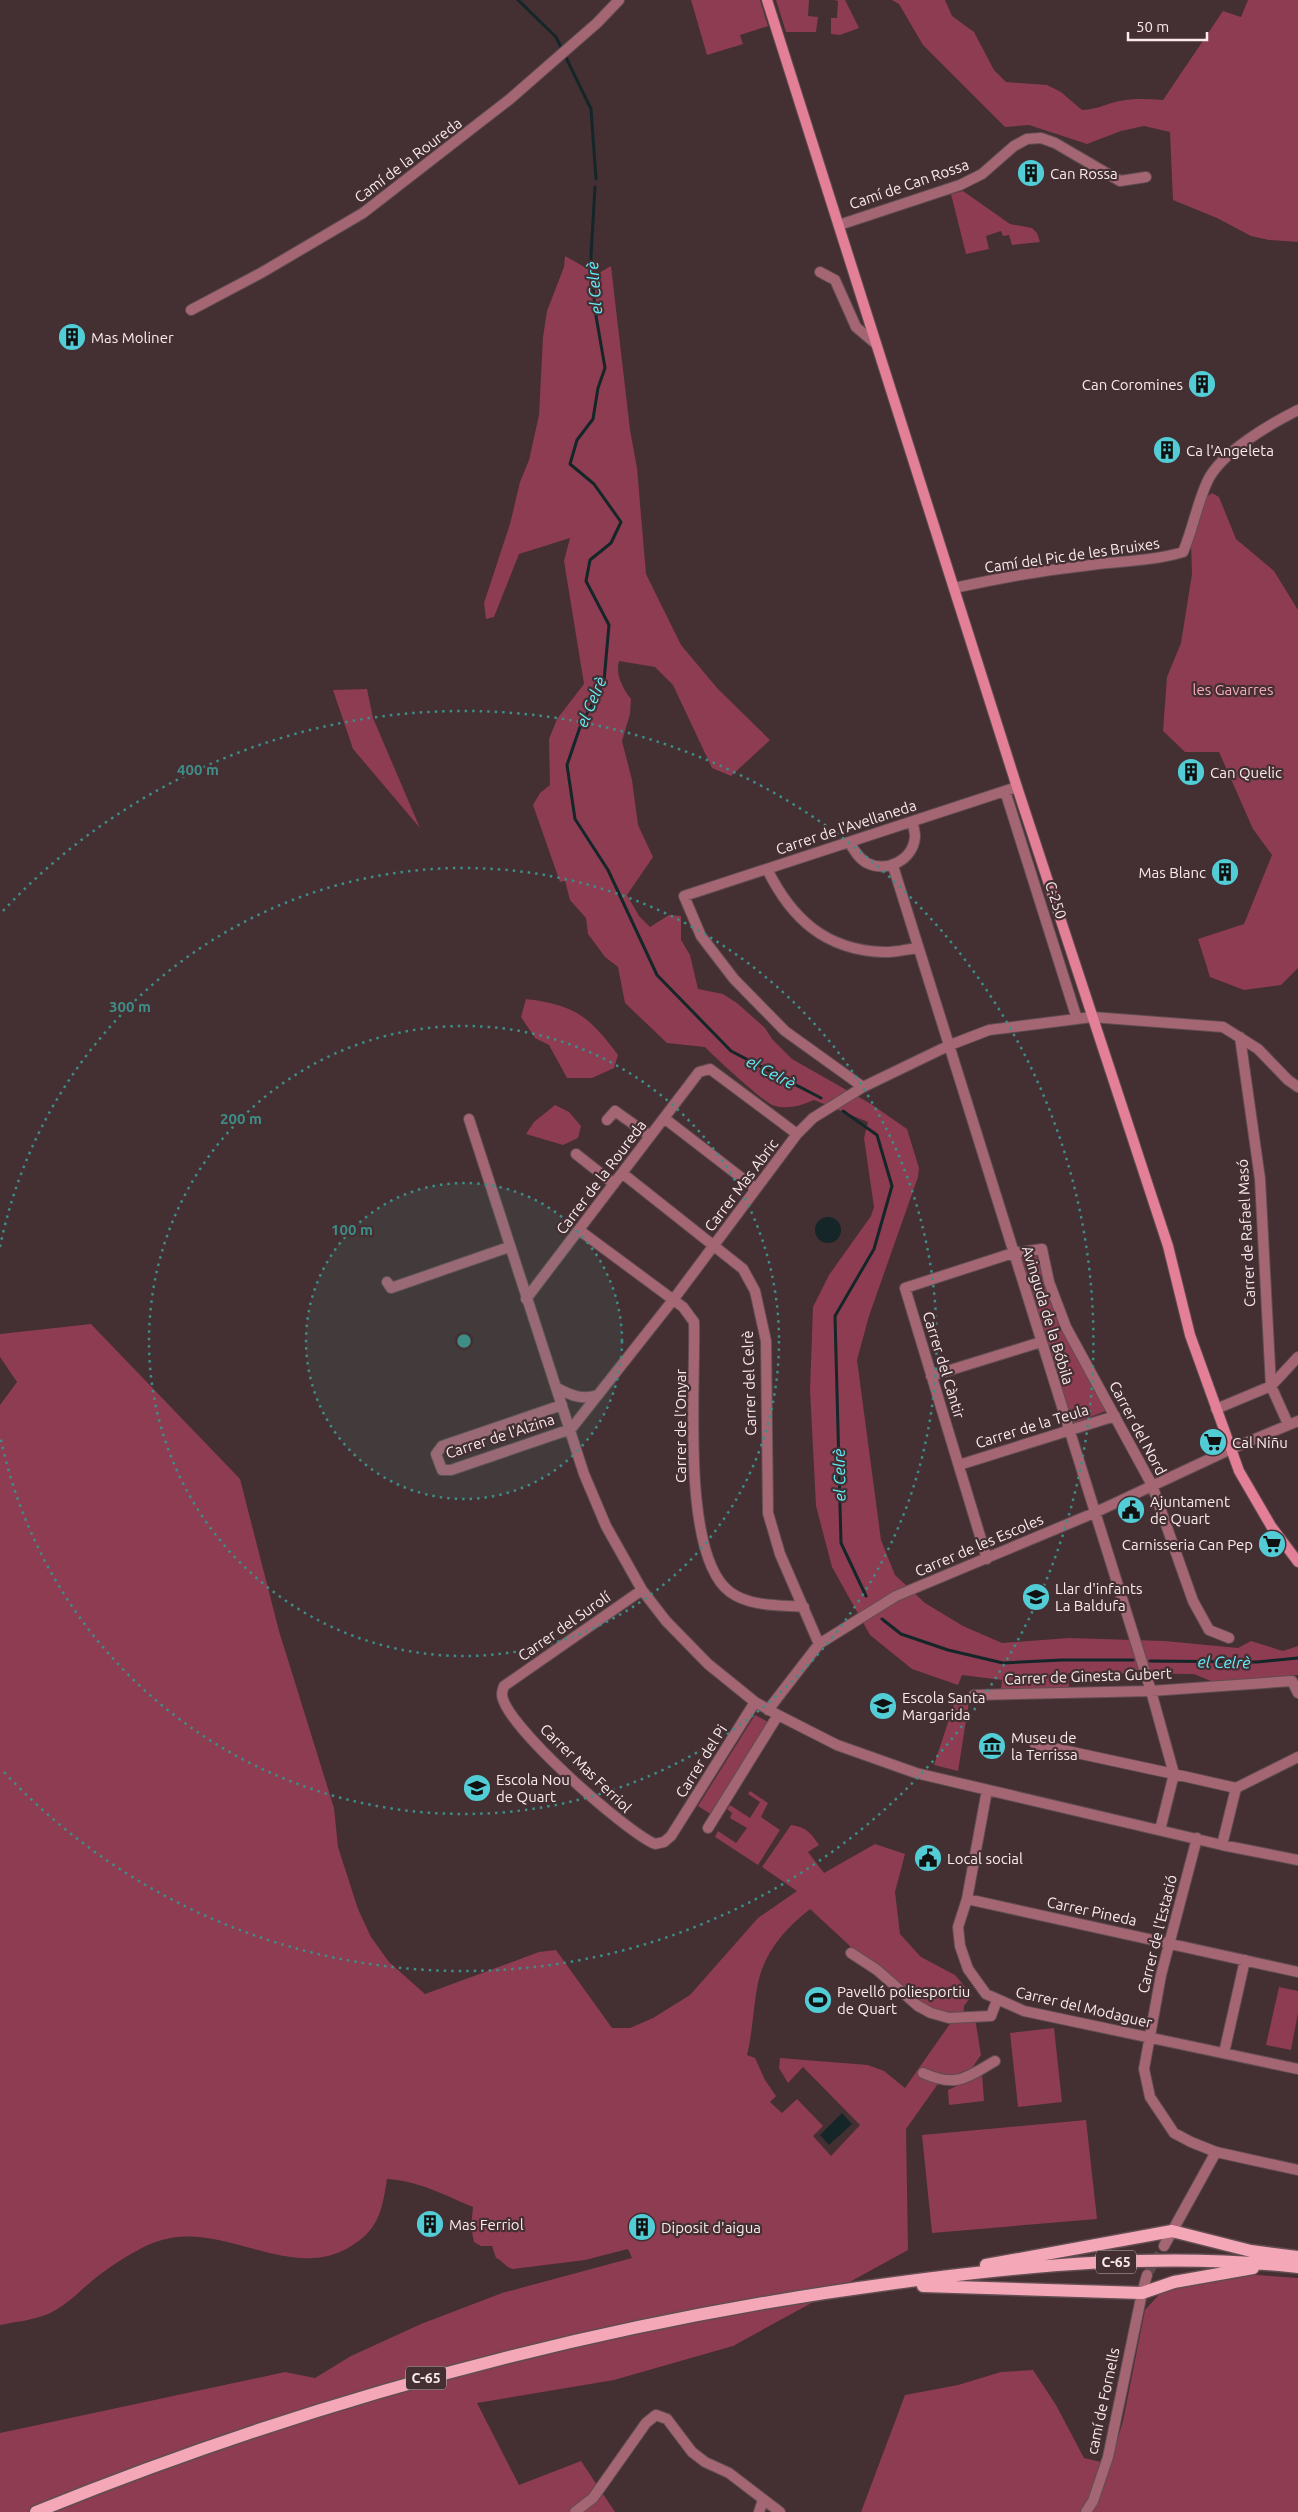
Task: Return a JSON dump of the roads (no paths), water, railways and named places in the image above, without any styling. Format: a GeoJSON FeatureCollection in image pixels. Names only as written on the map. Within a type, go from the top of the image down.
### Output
{"type":"FeatureCollection","features":[{"type":"Feature","properties":{"kind":"main road","name":"C-250"},"geometry":{"type":"LineString","coordinates":[[767,0],[1017,787],[1168,1246],[1190,1335],[1239,1471],[1271,1526],[1298,1562]]}},
{"type":"Feature","properties":{"kind":"main road"},"geometry":{"type":"LineString","coordinates":[[960,2274],[981,2266],[1172,2231],[1251,2251],[1298,2257]]}},
{"type":"Feature","properties":{"kind":"main road","name":"C-65"},"geometry":{"type":"LineString","coordinates":[[36,2512],[124,2477],[345,2401],[430,2376],[574,2340],[687,2316],[829,2291],[960,2274],[1129,2261],[1219,2261],[1298,2267]]}},
{"type":"Feature","properties":{"kind":"main road"},"geometry":{"type":"LineString","coordinates":[[829,2291],[850,2295],[932,2285],[1142,2293],[1174,2282],[1273,2264]]}},
{"type":"Feature","properties":{"kind":"street","name":"Camí de la Roureda"},"geometry":{"type":"LineString","coordinates":[[191,310],[261,273],[363,213],[510,99],[597,23],[619,0]]}},
{"type":"Feature","properties":{"kind":"street","name":"Camí de Can Rossa"},"geometry":{"type":"LineString","coordinates":[[840,225],[960,184],[982,174],[1014,146],[1027,139],[1041,138],[1055,143],[1120,181],[1146,177]]}},
{"type":"Feature","properties":{"kind":"street"},"geometry":{"type":"LineString","coordinates":[[820,272],[835,280],[856,327],[876,344]]}},
{"type":"Feature","properties":{"kind":"street","name":"Camí del Pic de les Bruixes"},"geometry":{"type":"LineString","coordinates":[[954,588],[987,580],[1090,565],[1166,558],[1183,552],[1208,479],[1228,454],[1280,419],[1298,410]]}},
{"type":"Feature","properties":{"kind":"street","name":"Carrer de l'Avellaneda"},"geometry":{"type":"LineString","coordinates":[[863,1087],[785,1031],[734,979],[701,936],[684,896],[1017,787]]}},
{"type":"Feature","properties":{"kind":"street","name":"C-250"},"geometry":{"type":"LineString","coordinates":[[1005,791],[1077,1019]]}},
{"type":"Feature","properties":{"kind":"street"},"geometry":{"type":"LineString","coordinates":[[849,842],[857,854],[867,863],[882,867],[893,866],[903,860],[915,838],[913,821]]}},
{"type":"Feature","properties":{"kind":"street","name":"Avinguda de la Bóbila"},"geometry":{"type":"LineString","coordinates":[[893,866],[1151,1691],[1174,1774]]}},
{"type":"Feature","properties":{"kind":"street"},"geometry":{"type":"LineString","coordinates":[[767,869],[780,894],[794,914],[816,932],[860,950],[885,952],[918,948]]}},
{"type":"Feature","properties":{"kind":"street","name":"Carrer Mas Abric"},"geometry":{"type":"LineString","coordinates":[[571,1429],[673,1300],[797,1134],[813,1118],[863,1087],[950,1045],[989,1030],[1092,1017],[1223,1027],[1258,1050],[1288,1080],[1298,1087]]}},
{"type":"Feature","properties":{"kind":"street","name":"Carrer de Rafael Masó"},"geometry":{"type":"LineString","coordinates":[[1240,1037],[1260,1179],[1262,1258],[1271,1386],[1293,1423]]}},
{"type":"Feature","properties":{"kind":"street","name":"Carrer de la Roureda"},"geometry":{"type":"LineString","coordinates":[[526,1299],[699,1072],[710,1069],[797,1134]]}},
{"type":"Feature","properties":{"kind":"street"},"geometry":{"type":"LineString","coordinates":[[607,1120],[614,1112],[650,1136]]}},
{"type":"Feature","properties":{"kind":"street"},"geometry":{"type":"LineString","coordinates":[[664,1118],[756,1189]]}},
{"type":"Feature","properties":{"kind":"street"},"geometry":{"type":"LineString","coordinates":[[469,1119],[526,1299],[571,1429],[584,1474],[606,1526],[642,1590],[666,1621],[708,1664],[755,1702],[768,1710],[837,1745],[896,1766],[987,1790],[1222,1845],[1298,1860]]}},
{"type":"Feature","properties":{"kind":"street"},"geometry":{"type":"LineString","coordinates":[[576,1154],[614,1184]]}},
{"type":"Feature","properties":{"kind":"street","name":"Carrer del Celrè"},"geometry":{"type":"LineString","coordinates":[[622,1173],[743,1270],[755,1291],[766,1341],[768,1514],[780,1554],[820,1644]]}},
{"type":"Feature","properties":{"kind":"street","name":"Carrer de l'Onyar"},"geometry":{"type":"LineString","coordinates":[[579,1230],[683,1307],[694,1322],[695,1494],[700,1535],[711,1564],[722,1585],[731,1594],[752,1602],[804,1607]]}},
{"type":"Feature","properties":{"kind":"street"},"geometry":{"type":"LineString","coordinates":[[387,1282],[391,1288],[509,1247]]}},
{"type":"Feature","properties":{"kind":"street","name":"Carrer del Nord"},"geometry":{"type":"LineString","coordinates":[[1013,1253],[1042,1250],[1049,1282],[1066,1327],[1152,1486],[1193,1601],[1209,1630],[1229,1638]]}},
{"type":"Feature","properties":{"kind":"street","name":"Carrer del Càntir"},"geometry":{"type":"LineString","coordinates":[[987,1559],[905,1288],[1013,1253]]}},
{"type":"Feature","properties":{"kind":"street"},"geometry":{"type":"LineString","coordinates":[[931,1376],[1041,1342]]}},
{"type":"Feature","properties":{"kind":"street"},"geometry":{"type":"LineString","coordinates":[[1216,1409],[1271,1386],[1298,1357]]}},
{"type":"Feature","properties":{"kind":"street"},"geometry":{"type":"LineString","coordinates":[[557,1388],[586,1399],[599,1394]]}},
{"type":"Feature","properties":{"kind":"street","name":"Carrer de l'Alzina"},"geometry":{"type":"LineString","coordinates":[[562,1405],[442,1446],[436,1454],[442,1470],[451,1470],[571,1429]]}},
{"type":"Feature","properties":{"kind":"street","name":"Carrer de la Teula"},"geometry":{"type":"LineString","coordinates":[[959,1465],[1115,1416]]}},
{"type":"Feature","properties":{"kind":"street","name":"Carrer de les Escoles"},"geometry":{"type":"LineString","coordinates":[[768,1710],[820,1644],[896,1596],[1094,1513],[1231,1449],[1293,1423]]}},
{"type":"Feature","properties":{"kind":"street","name":"Carrer del Surolí"},"geometry":{"type":"LineString","coordinates":[[504,1686],[642,1590]]}},
{"type":"Feature","properties":{"kind":"street","name":"Carrer de Ginesta Gubert"},"geometry":{"type":"LineString","coordinates":[[974,1695],[1151,1691],[1292,1681],[1298,1693]]}},
{"type":"Feature","properties":{"kind":"street","name":"Carrer Mas Ferriol"},"geometry":{"type":"LineString","coordinates":[[504,1686],[502,1694],[505,1702],[523,1728],[595,1801],[643,1839],[655,1844],[664,1842],[671,1836]]}},
{"type":"Feature","properties":{"kind":"street","name":"Carrer del Pi"},"geometry":{"type":"LineString","coordinates":[[671,1836],[755,1702]]}},
{"type":"Feature","properties":{"kind":"street"},"geometry":{"type":"LineString","coordinates":[[708,1828],[778,1715]]}},
{"type":"Feature","properties":{"kind":"street"},"geometry":{"type":"LineString","coordinates":[[1035,1744],[1236,1788],[1298,1757]]}},
{"type":"Feature","properties":{"kind":"street"},"geometry":{"type":"LineString","coordinates":[[1160,1830],[1174,1774]]}},
{"type":"Feature","properties":{"kind":"street"},"geometry":{"type":"LineString","coordinates":[[1222,1845],[1236,1788]]}},
{"type":"Feature","properties":{"kind":"street","name":"Carrer del Modaguer"},"geometry":{"type":"LineString","coordinates":[[987,1790],[967,1899],[958,1927],[960,1946],[968,1969],[986,1994],[1024,2011],[1298,2069]]}},
{"type":"Feature","properties":{"kind":"street","name":"Carrer de l'Estació"},"geometry":{"type":"LineString","coordinates":[[1197,1838],[1169,1943],[1144,2069],[1150,2097],[1174,2133],[1216,2152],[1298,2170]]}},
{"type":"Feature","properties":{"kind":"street","name":"Carrer Pineda"},"geometry":{"type":"LineString","coordinates":[[967,1899],[1298,1972]]}},
{"type":"Feature","properties":{"kind":"street"},"geometry":{"type":"LineString","coordinates":[[852,1953],[877,1970],[918,2006],[931,2013],[949,2018],[991,2016],[997,2000]]}},
{"type":"Feature","properties":{"kind":"street"},"geometry":{"type":"LineString","coordinates":[[1224,2053],[1245,1960]]}},
{"type":"Feature","properties":{"kind":"street"},"geometry":{"type":"LineString","coordinates":[[923,2073],[938,2080],[958,2080],[995,2061]]}},
{"type":"Feature","properties":{"kind":"street"},"geometry":{"type":"LineString","coordinates":[[1164,2246],[1216,2152]]}},
{"type":"Feature","properties":{"kind":"street","name":"camí de Fornells"},"geometry":{"type":"LineString","coordinates":[[1086,2512],[1093,2501],[1108,2457],[1147,2275]]}},
{"type":"Feature","properties":{"kind":"street"},"geometry":{"type":"LineString","coordinates":[[575,2512],[593,2498],[646,2423],[656,2415],[666,2419],[692,2452],[705,2462],[729,2473],[780,2512]]}},
{"type":"Feature","properties":{"kind":"street"},"geometry":{"type":"LineString","coordinates":[[759,2512],[763,2500]]}},
{"type":"Feature","properties":{"kind":"waterway","name":"el Celrè"},"geometry":{"type":"LineString","coordinates":[[518,0],[556,37],[591,109],[596,179]]}},
{"type":"Feature","properties":{"kind":"waterway","name":"el Celrè"},"geometry":{"type":"LineString","coordinates":[[595,187],[591,256],[595,310],[605,368],[598,388],[593,419],[577,440],[570,464],[594,484],[621,522],[611,543],[590,560],[586,581],[609,625],[604,681],[580,727],[567,765],[575,819],[608,870],[657,975],[731,1051],[821,1098]]}},
{"type":"Feature","properties":{"kind":"waterway","name":"el Celrè"},"geometry":{"type":"LineString","coordinates":[[843,1111],[877,1135],[892,1186],[874,1249],[835,1316],[841,1543],[866,1596]]}},
{"type":"Feature","properties":{"kind":"waterway","name":"el Celrè"},"geometry":{"type":"LineString","coordinates":[[882,1619],[901,1634],[948,1650],[1003,1663],[1062,1660],[1133,1660]]}},
{"type":"Feature","properties":{"kind":"waterway","name":"el Celrè"},"geometry":{"type":"LineString","coordinates":[[1150,1661],[1257,1662],[1298,1658]]}},
{"type":"Feature","properties":{"kind":"tunnel"},"geometry":{"type":"LineString","coordinates":[[1147,2275],[1164,2246]]}},
{"type":"Feature","properties":{"kind":"place","name":"Can Rossa"},"geometry":{"type":"Point","coordinates":[1031,173]}},
{"type":"Feature","properties":{"kind":"place","name":"Mas Moliner"},"geometry":{"type":"Point","coordinates":[72,337]}},
{"type":"Feature","properties":{"kind":"place","name":"Can Coromines"},"geometry":{"type":"Point","coordinates":[1202,384]}},
{"type":"Feature","properties":{"kind":"place","name":"Ca l'Angeleta"},"geometry":{"type":"Point","coordinates":[1167,450]}},
{"type":"Feature","properties":{"kind":"place","name":"Can Quelic"},"geometry":{"type":"Point","coordinates":[1191,772]}},
{"type":"Feature","properties":{"kind":"place","name":"Mas Blanc"},"geometry":{"type":"Point","coordinates":[1225,872]}},
{"type":"Feature","properties":{"kind":"place","name":"Cal Niñu"},"geometry":{"type":"Point","coordinates":[1213,1442]}},
{"type":"Feature","properties":{"kind":"place","name":"Ajuntament de Quart"},"geometry":{"type":"Point","coordinates":[1131,1510]}},
{"type":"Feature","properties":{"kind":"place","name":"Carnisseria Can Pep"},"geometry":{"type":"Point","coordinates":[1272,1544]}},
{"type":"Feature","properties":{"kind":"place","name":"Llar d'infants La Baldufa"},"geometry":{"type":"Point","coordinates":[1036,1597]}},
{"type":"Feature","properties":{"kind":"place","name":"Escola Santa Margarida"},"geometry":{"type":"Point","coordinates":[883,1706]}},
{"type":"Feature","properties":{"kind":"place","name":"Museu de la Terrissa"},"geometry":{"type":"Point","coordinates":[992,1746]}},
{"type":"Feature","properties":{"kind":"place","name":"Escola Nou de Quart"},"geometry":{"type":"Point","coordinates":[477,1788]}},
{"type":"Feature","properties":{"kind":"place","name":"Local social"},"geometry":{"type":"Point","coordinates":[928,1858]}},
{"type":"Feature","properties":{"kind":"place","name":"Pavelló poliesportiu de Quart"},"geometry":{"type":"Point","coordinates":[818,2000]}},
{"type":"Feature","properties":{"kind":"place","name":"Mas Ferriol"},"geometry":{"type":"Point","coordinates":[430,2224]}},
{"type":"Feature","properties":{"kind":"place","name":"Diposit d'aigua"},"geometry":{"type":"Point","coordinates":[642,2227]}},
{"type":"Feature","properties":{"kind":"park label","name":"les Gavarres"},"geometry":{"type":"Point","coordinates":[1233,689]}}]}
